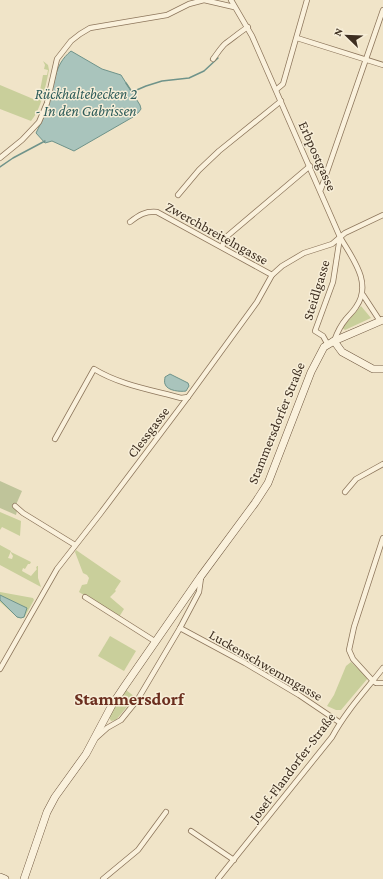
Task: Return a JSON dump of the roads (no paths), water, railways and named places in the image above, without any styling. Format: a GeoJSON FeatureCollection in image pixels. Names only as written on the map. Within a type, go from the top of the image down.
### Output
{"type":"FeatureCollection","features":[{"type":"Feature","properties":{"kind":"main road"},"geometry":{"type":"LineString","coordinates":[[382,323],[331,343],[342,352],[373,369],[383,369]]}},
{"type":"Feature","properties":{"kind":"main road","name":"Stammersdorfer Straße"},"geometry":{"type":"LineString","coordinates":[[24,879],[47,812],[86,754],[112,705],[201,576],[251,510],[268,483],[310,372],[324,347],[331,343]]}},
{"type":"Feature","properties":{"kind":"main road"},"geometry":{"type":"LineString","coordinates":[[0,877],[5,879]]}},
{"type":"Feature","properties":{"kind":"street"},"geometry":{"type":"LineString","coordinates":[[0,158],[22,140],[39,122],[47,103],[57,59],[71,41],[80,34],[90,28],[167,15],[188,4],[204,0],[234,6]]}},
{"type":"Feature","properties":{"kind":"street","name":"Erbpostgasse"},"geometry":{"type":"LineString","coordinates":[[231,0],[248,27],[277,89],[340,236],[357,267],[362,280],[363,295]]}},
{"type":"Feature","properties":{"kind":"street"},"geometry":{"type":"LineString","coordinates":[[277,89],[283,84],[307,0]]}},
{"type":"Feature","properties":{"kind":"street"},"geometry":{"type":"LineString","coordinates":[[321,190],[383,10]]}},
{"type":"Feature","properties":{"kind":"street"},"geometry":{"type":"LineString","coordinates":[[213,58],[226,43],[248,27]]}},
{"type":"Feature","properties":{"kind":"street"},"geometry":{"type":"LineString","coordinates":[[297,38],[383,65]]}},
{"type":"Feature","properties":{"kind":"street"},"geometry":{"type":"LineString","coordinates":[[178,195],[199,170],[219,151],[282,101]]}},
{"type":"Feature","properties":{"kind":"street"},"geometry":{"type":"LineString","coordinates":[[222,247],[225,238],[310,166]]}},
{"type":"Feature","properties":{"kind":"street","name":"Zwerchbreitelngasse"},"geometry":{"type":"LineString","coordinates":[[130,222],[140,214],[150,211],[157,212],[272,275]]}},
{"type":"Feature","properties":{"kind":"street","name":"Clessgasse"},"geometry":{"type":"LineString","coordinates":[[0,669],[57,569],[188,397],[257,302],[272,275],[282,266],[304,253],[332,244],[340,236],[383,215]]}},
{"type":"Feature","properties":{"kind":"street","name":"Steidlgasse"},"geometry":{"type":"LineString","coordinates":[[331,343],[316,331],[333,282],[340,236]]}},
{"type":"Feature","properties":{"kind":"street"},"geometry":{"type":"LineString","coordinates":[[331,343],[339,328],[363,295],[382,323]]}},
{"type":"Feature","properties":{"kind":"street"},"geometry":{"type":"LineString","coordinates":[[55,439],[94,369],[107,376],[122,381],[181,398],[188,397]]}},
{"type":"Feature","properties":{"kind":"street"},"geometry":{"type":"LineString","coordinates":[[344,492],[356,479],[383,464]]}},
{"type":"Feature","properties":{"kind":"street"},"geometry":{"type":"LineString","coordinates":[[15,506],[23,513],[75,545]]}},
{"type":"Feature","properties":{"kind":"street"},"geometry":{"type":"LineString","coordinates":[[383,538],[354,627],[350,650],[353,659],[373,681],[383,683]]}},
{"type":"Feature","properties":{"kind":"street","name":"Stammersdorfer Straße"},"geometry":{"type":"LineString","coordinates":[[94,740],[107,728],[121,720],[138,699],[180,628],[199,592],[201,576]]}},
{"type":"Feature","properties":{"kind":"street"},"geometry":{"type":"LineString","coordinates":[[85,597],[156,642]]}},
{"type":"Feature","properties":{"kind":"street","name":"Luckenschwemmgasse"},"geometry":{"type":"LineString","coordinates":[[180,628],[245,663],[299,695],[340,722]]}},
{"type":"Feature","properties":{"kind":"street","name":"Josef-Flandorfer-Straße"},"geometry":{"type":"LineString","coordinates":[[218,879],[332,737],[340,722],[357,698],[383,668]]}},
{"type":"Feature","properties":{"kind":"street"},"geometry":{"type":"LineString","coordinates":[[103,879],[138,850],[166,812]]}},
{"type":"Feature","properties":{"kind":"street"},"geometry":{"type":"LineString","coordinates":[[191,831],[234,860]]}},
{"type":"Feature","properties":{"kind":"water","name":"Rückhaltebecken 2 - In den Gabrissen"},"geometry":{"type":"Polygon","coordinates":[[[71,51],[102,69],[121,75],[141,109],[133,117],[74,151],[52,141],[45,143],[36,133],[48,106],[58,68],[65,56],[71,51]]]}},
{"type":"Feature","properties":{"kind":"water"},"geometry":{"type":"Polygon","coordinates":[[[170,374],[188,383],[189,386],[186,391],[174,390],[166,386],[165,377],[170,374]]]}},
{"type":"Feature","properties":{"kind":"water"},"geometry":{"type":"Polygon","coordinates":[[[0,595],[27,608],[24,617],[17,617],[0,600],[0,595]]]}},
{"type":"Feature","properties":{"kind":"waterway"},"geometry":{"type":"LineString","coordinates":[[126,83],[132,92],[162,81],[189,78],[204,71],[218,58]]}},
{"type":"Feature","properties":{"kind":"waterway"},"geometry":{"type":"LineString","coordinates":[[0,167],[13,158],[45,141]]}},
{"type":"Feature","properties":{"kind":"district","name":"Stammersdorf"},"geometry":{"type":"Point","coordinates":[129,699]}}]}
